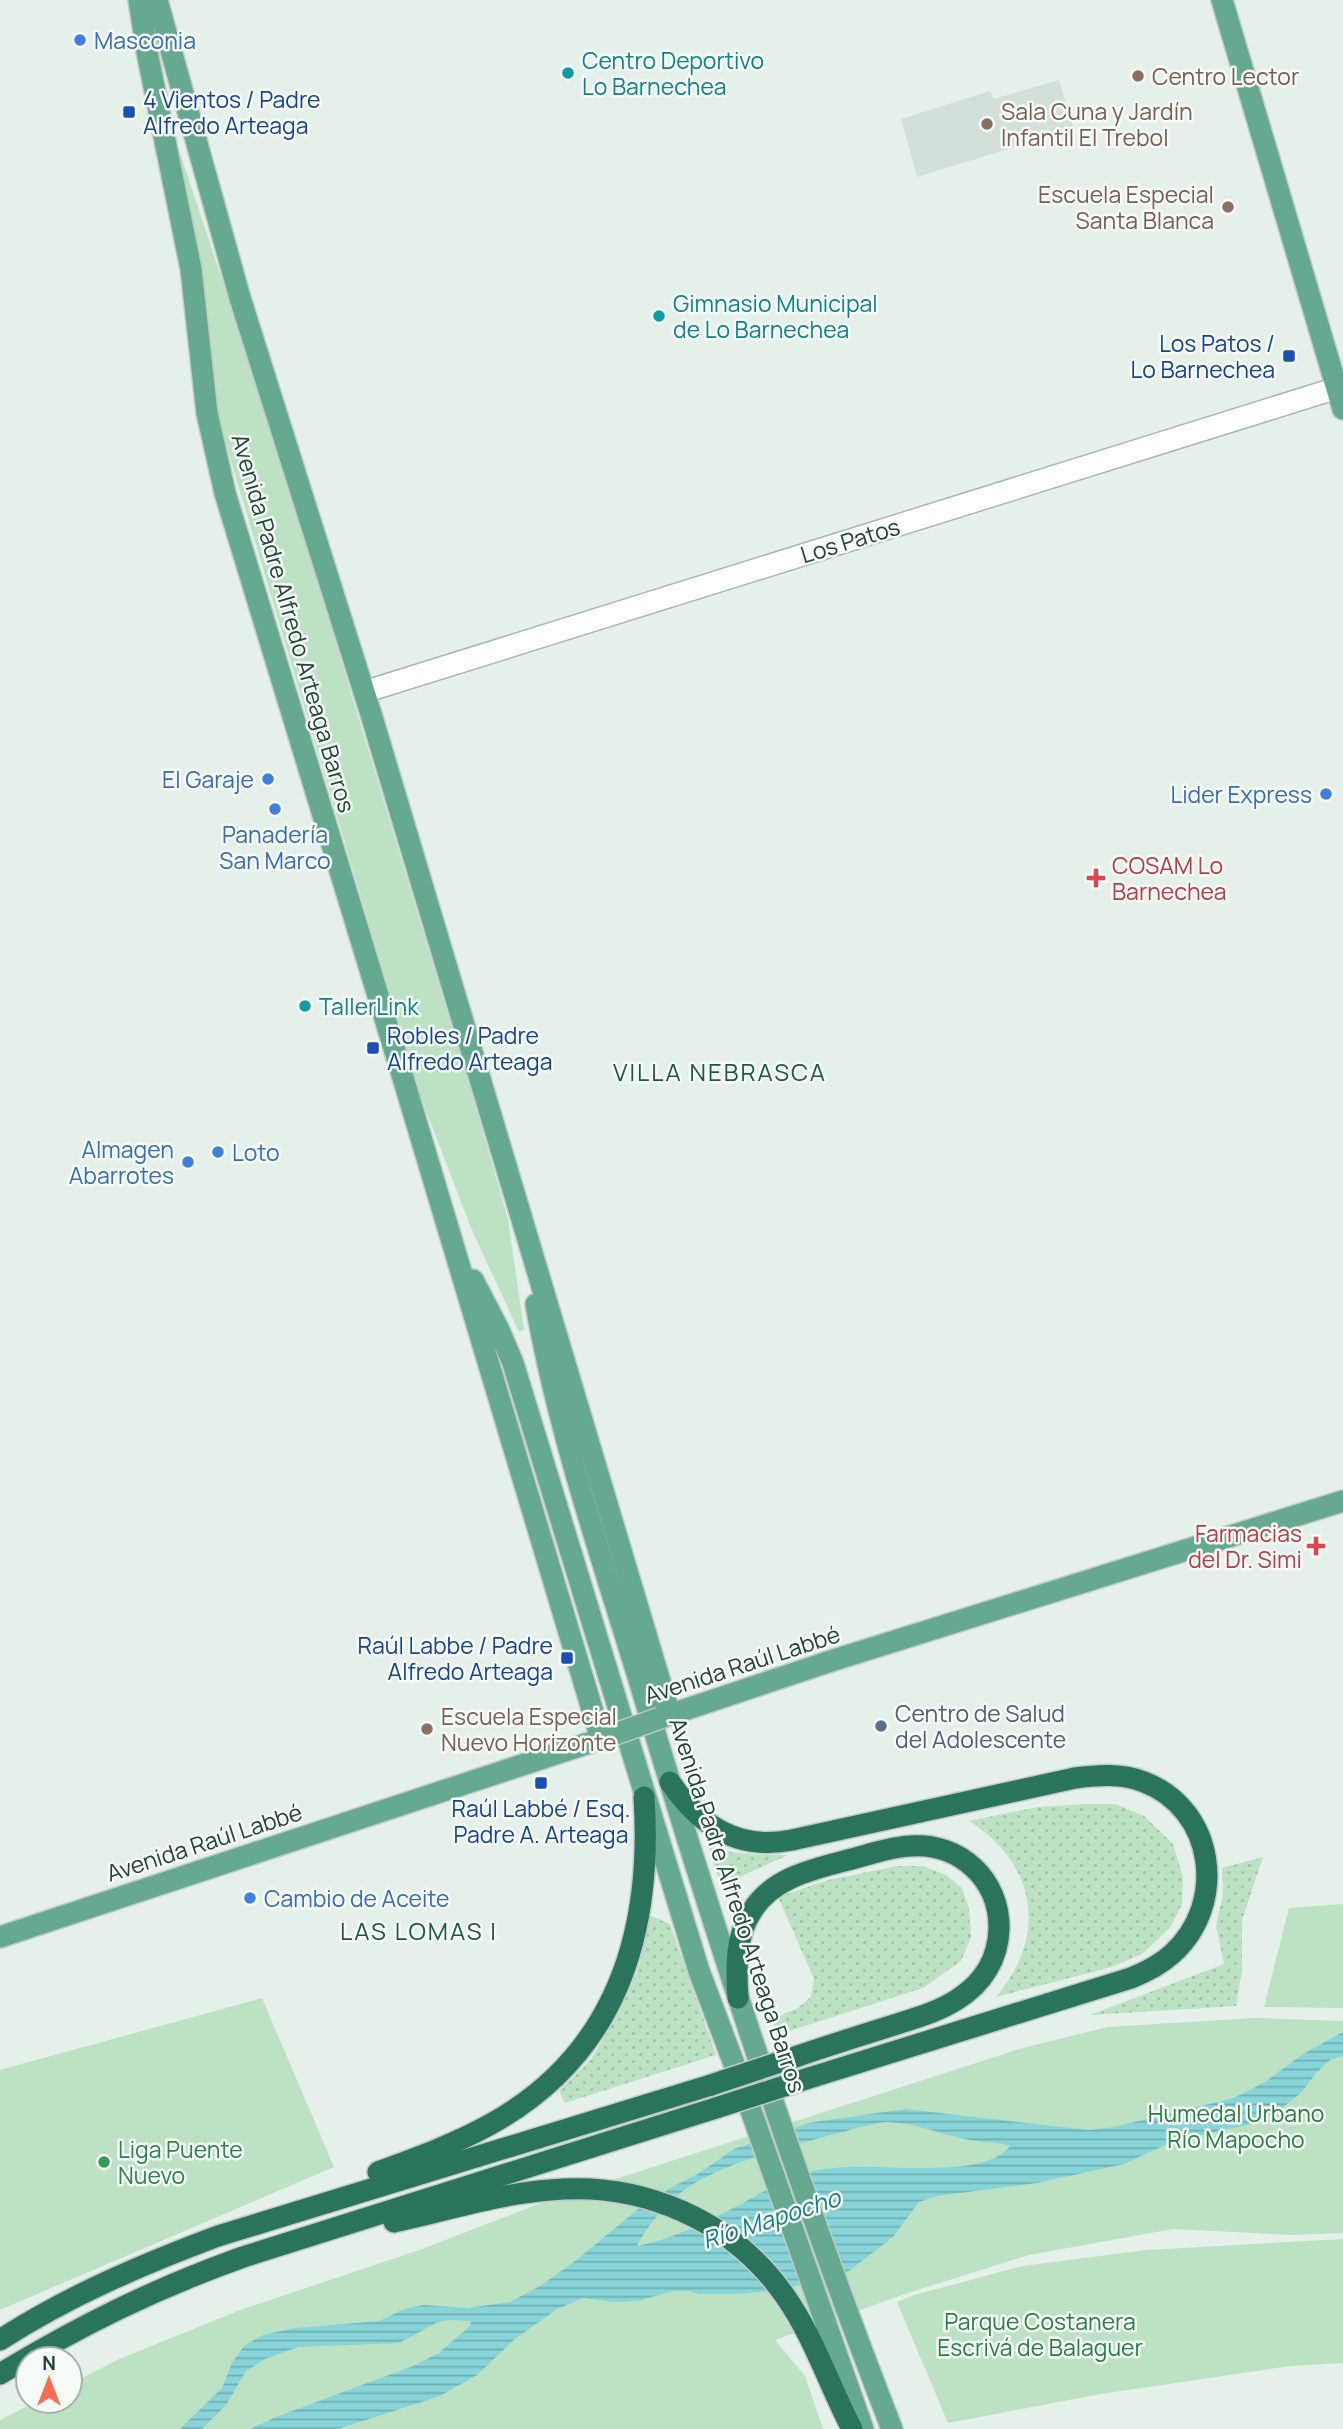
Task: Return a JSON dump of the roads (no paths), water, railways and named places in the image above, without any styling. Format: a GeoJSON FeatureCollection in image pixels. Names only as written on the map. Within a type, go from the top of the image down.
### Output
{"type":"FeatureCollection","features":[{"type":"Feature","properties":{"kind":"highway"},"geometry":{"type":"LineString","coordinates":[[0,2374],[51,2343],[141,2297],[185,2278],[299,2239],[1131,1978],[1162,1962],[1183,1943],[1193,1930],[1205,1901],[1208,1871],[1199,1832],[1186,1811],[1167,1794],[1142,1781],[1108,1775],[1075,1778],[792,1840],[762,1844],[730,1836],[715,1829],[690,1807],[670,1782]]}},
{"type":"Feature","properties":{"kind":"highway"},"geometry":{"type":"LineString","coordinates":[[280,2216],[473,2134],[534,2096],[572,2060],[606,2013],[632,1950],[646,1867],[644,1797]]}},
{"type":"Feature","properties":{"kind":"highway"},"geometry":{"type":"LineString","coordinates":[[0,2340],[93,2288],[218,2236],[711,2085],[944,2007],[971,1990],[982,1979],[993,1959],[997,1948],[999,1920],[993,1893],[977,1870],[955,1854],[910,1846],[817,1868],[786,1880],[761,1898],[746,1921],[737,1954],[737,1998]]}},
{"type":"Feature","properties":{"kind":"highway"},"geometry":{"type":"LineString","coordinates":[[299,2239],[552,2189],[608,2190],[658,2200],[716,2228],[757,2261],[822,2341],[839,2404],[842,2429]]}},
{"type":"Feature","properties":{"kind":"highway"},"geometry":{"type":"LineString","coordinates":[[839,2404],[852,2429]]}},
{"type":"Feature","properties":{"kind":"main road","name":"Avenida Padre Alfredo Arteaga Barros"},"geometry":{"type":"LineString","coordinates":[[139,0],[191,270],[207,413],[218,466],[604,1738]]}},
{"type":"Feature","properties":{"kind":"main road","name":"Avenida Padre Alfredo Arteaga Barros"},"geometry":{"type":"LineString","coordinates":[[157,0],[240,298],[364,692],[665,1717]]}},
{"type":"Feature","properties":{"kind":"main road"},"geometry":{"type":"LineString","coordinates":[[1222,0],[1343,409]]}},
{"type":"Feature","properties":{"kind":"main road","name":"Avenida Padre Alfredo Arteaga Barros"},"geometry":{"type":"LineString","coordinates":[[523,1226],[551,1382],[670,1782],[737,1998],[892,2429]]}},
{"type":"Feature","properties":{"kind":"main road","name":"Avenida Padre Alfredo Arteaga Barros"},"geometry":{"type":"LineString","coordinates":[[454,1248],[498,1328],[513,1363],[699,1971],[742,2085],[822,2341],[863,2429]]}},
{"type":"Feature","properties":{"kind":"main road","name":"Avenida Raúl Labbé"},"geometry":{"type":"LineString","coordinates":[[0,1937],[834,1660],[1343,1500]]}},
{"type":"Feature","properties":{"kind":"street","name":"Los Patos"},"geometry":{"type":"LineString","coordinates":[[364,692],[1337,388]]}},
{"type":"Feature","properties":{"kind":"water","name":"Río Mapocho"},"geometry":{"type":"Polygon","coordinates":[[[1343,2032],[1343,2056],[1331,2059],[1301,2093],[1279,2110],[1252,2124],[1174,2141],[1124,2164],[1037,2183],[937,2196],[919,2202],[893,2237],[849,2271],[781,2290],[735,2294],[673,2291],[637,2301],[615,2302],[583,2298],[557,2309],[515,2339],[477,2375],[440,2396],[338,2429],[250,2429],[413,2366],[439,2353],[470,2326],[471,2321],[438,2322],[399,2343],[298,2347],[265,2359],[246,2371],[226,2405],[202,2429],[180,2429],[222,2388],[232,2363],[244,2346],[263,2335],[295,2328],[380,2321],[404,2309],[423,2305],[467,2308],[510,2302],[542,2285],[637,2210],[734,2149],[808,2123],[905,2109],[1089,2130],[1114,2127],[1234,2098],[1265,2082],[1303,2054],[1343,2032]],[[897,2123],[870,2125],[757,2156],[705,2177],[667,2205],[637,2246],[697,2226],[783,2181],[804,2173],[840,2167],[962,2166],[994,2158],[1010,2146],[965,2139],[897,2123]]]}},
{"type":"Feature","properties":{"kind":"place","name":"Masconia"},"geometry":{"type":"Point","coordinates":[80,40]}},
{"type":"Feature","properties":{"kind":"place","name":"Centro Deportivo Lo Barnechea"},"geometry":{"type":"Point","coordinates":[568,73]}},
{"type":"Feature","properties":{"kind":"place","name":"Centro Lector"},"geometry":{"type":"Point","coordinates":[1138,76]}},
{"type":"Feature","properties":{"kind":"place","name":"4 Vientos / Padre Alfredo Arteaga"},"geometry":{"type":"Point","coordinates":[129,112]}},
{"type":"Feature","properties":{"kind":"place","name":"Sala Cuna y Jardín Infantil El Trebol"},"geometry":{"type":"Point","coordinates":[987,124]}},
{"type":"Feature","properties":{"kind":"place","name":"Escuela Especial Santa Blanca"},"geometry":{"type":"Point","coordinates":[1228,207]}},
{"type":"Feature","properties":{"kind":"place","name":"Gimnasio Municipal de Lo Barnechea"},"geometry":{"type":"Point","coordinates":[659,316]}},
{"type":"Feature","properties":{"kind":"place","name":"Los Patos / Lo Barnechea"},"geometry":{"type":"Point","coordinates":[1289,356]}},
{"type":"Feature","properties":{"kind":"place","name":"El Garaje"},"geometry":{"type":"Point","coordinates":[268,779]}},
{"type":"Feature","properties":{"kind":"place","name":"Lider Express"},"geometry":{"type":"Point","coordinates":[1326,794]}},
{"type":"Feature","properties":{"kind":"place","name":"Panadería San Marco"},"geometry":{"type":"Point","coordinates":[275,809]}},
{"type":"Feature","properties":{"kind":"place","name":"COSAM Lo Barnechea"},"geometry":{"type":"Point","coordinates":[1096,878]}},
{"type":"Feature","properties":{"kind":"place","name":"TallerLink"},"geometry":{"type":"Point","coordinates":[305,1006]}},
{"type":"Feature","properties":{"kind":"place","name":"Robles / Padre Alfredo Arteaga"},"geometry":{"type":"Point","coordinates":[373,1048]}},
{"type":"Feature","properties":{"kind":"place","name":"Loto"},"geometry":{"type":"Point","coordinates":[218,1152]}},
{"type":"Feature","properties":{"kind":"place","name":"Almagen Abarrotes"},"geometry":{"type":"Point","coordinates":[188,1162]}},
{"type":"Feature","properties":{"kind":"place","name":"Farmacias del Dr. Simi"},"geometry":{"type":"Point","coordinates":[1316,1546]}},
{"type":"Feature","properties":{"kind":"place","name":"Raúl Labbe / Padre Alfredo Arteaga"},"geometry":{"type":"Point","coordinates":[567,1658]}},
{"type":"Feature","properties":{"kind":"place","name":"Centro de Salud del Adolescente"},"geometry":{"type":"Point","coordinates":[881,1726]}},
{"type":"Feature","properties":{"kind":"place","name":"Escuela Especial Nuevo Horizonte"},"geometry":{"type":"Point","coordinates":[427,1729]}},
{"type":"Feature","properties":{"kind":"place","name":"Raúl Labbé / Esq. Padre A. Arteaga"},"geometry":{"type":"Point","coordinates":[541,1783]}},
{"type":"Feature","properties":{"kind":"place","name":"Cambio de Aceite"},"geometry":{"type":"Point","coordinates":[250,1898]}},
{"type":"Feature","properties":{"kind":"place","name":"Liga Puente Nuevo"},"geometry":{"type":"Point","coordinates":[104,2162]}},
{"type":"Feature","properties":{"kind":"district","name":"VILLA NEBRASCA"},"geometry":{"type":"Point","coordinates":[720,1071]}},
{"type":"Feature","properties":{"kind":"district","name":"LAS LOMAS I"},"geometry":{"type":"Point","coordinates":[419,1930]}},
{"type":"Feature","properties":{"kind":"park label","name":"Humedal Urbano Río Mapocho"},"geometry":{"type":"Point","coordinates":[1236,2126]}},
{"type":"Feature","properties":{"kind":"park label","name":"Parque Costanera Escrivá de Balaguer"},"geometry":{"type":"Point","coordinates":[1040,2334]}}]}
